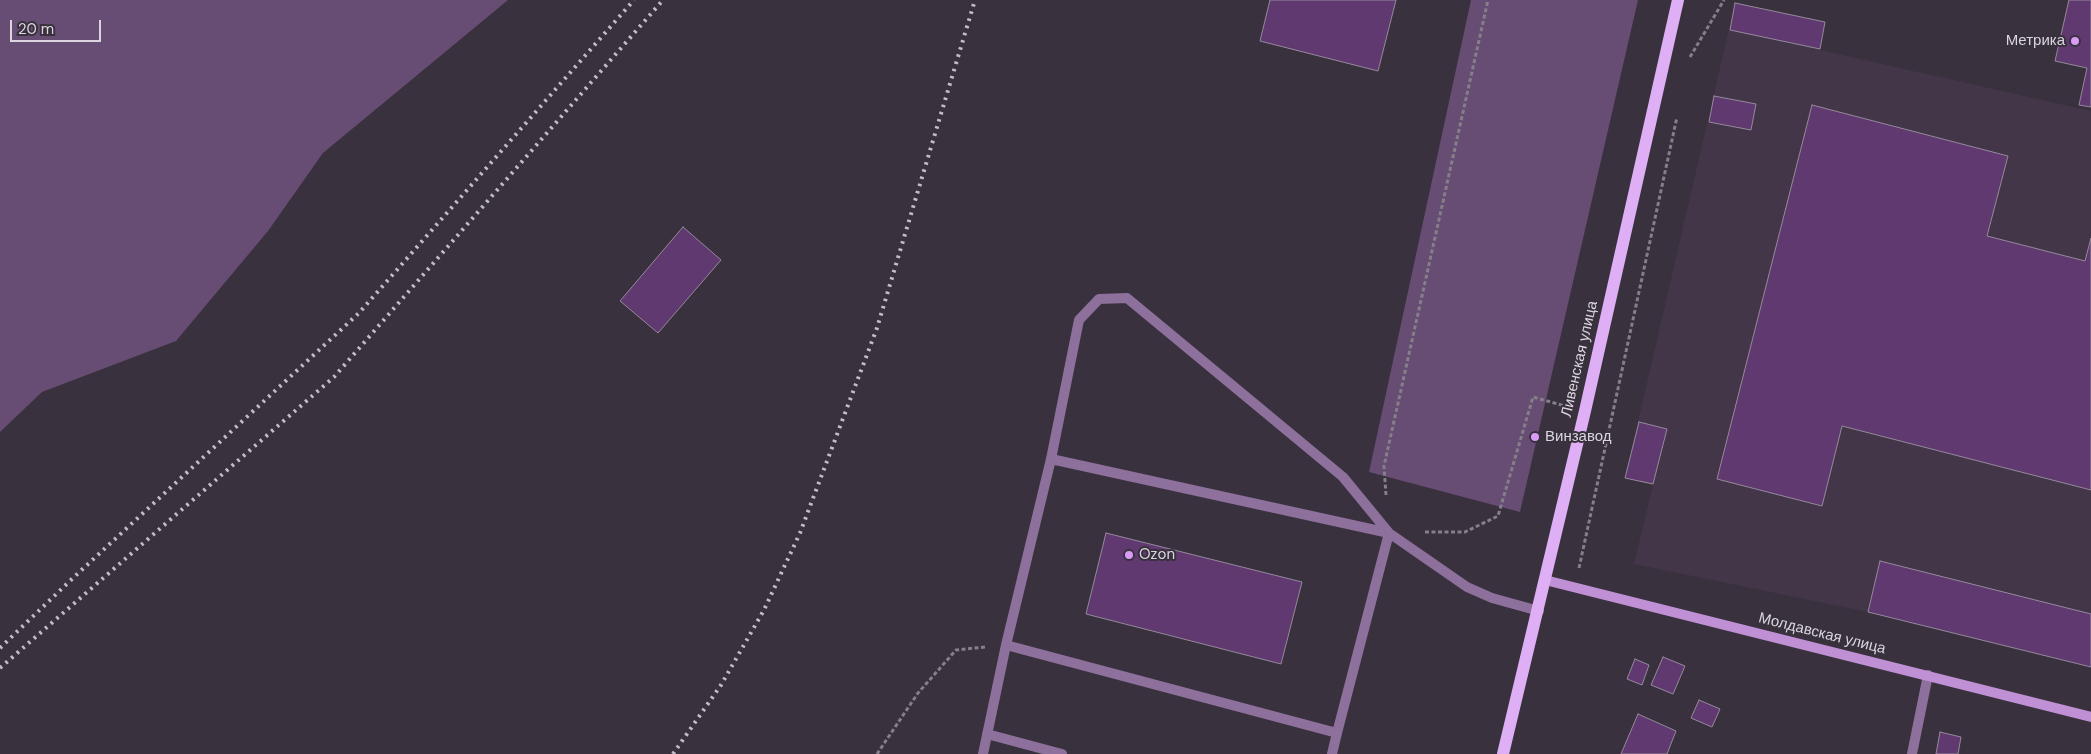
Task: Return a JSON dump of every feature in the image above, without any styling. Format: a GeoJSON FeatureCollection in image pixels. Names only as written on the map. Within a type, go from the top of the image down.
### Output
{"type":"FeatureCollection","features":[{"type":"Feature","properties":{"kind":"main road","name":"Ливенская улица"},"geometry":{"type":"LineString","coordinates":[[1503,754],[1539,611],[1678,0]]}},
{"type":"Feature","properties":{"kind":"street","name":"Молдавская улица"},"geometry":{"type":"LineString","coordinates":[[1545,580],[2091,717]]}},
{"type":"Feature","properties":{"kind":"lane"},"geometry":{"type":"LineString","coordinates":[[983,754],[1006,645],[1052,459],[1079,320],[1099,300],[1127,298],[1343,477],[1389,532],[1467,587],[1492,598],[1539,611]]}},
{"type":"Feature","properties":{"kind":"lane"},"geometry":{"type":"LineString","coordinates":[[1052,459],[1389,532]]}},
{"type":"Feature","properties":{"kind":"lane"},"geometry":{"type":"LineString","coordinates":[[1332,754],[1389,532]]}},
{"type":"Feature","properties":{"kind":"lane"},"geometry":{"type":"LineString","coordinates":[[1006,645],[1337,733]]}},
{"type":"Feature","properties":{"kind":"lane"},"geometry":{"type":"LineString","coordinates":[[1912,754],[1928,676]]}},
{"type":"Feature","properties":{"kind":"lane"},"geometry":{"type":"LineString","coordinates":[[987,734],[1062,754]]}},
{"type":"Feature","properties":{"kind":"path"},"geometry":{"type":"LineString","coordinates":[[1384,466],[1488,0]]}},
{"type":"Feature","properties":{"kind":"path"},"geometry":{"type":"LineString","coordinates":[[1688,64],[1690,55],[1724,0]]}},
{"type":"Feature","properties":{"kind":"path"},"geometry":{"type":"LineString","coordinates":[[1575,588],[1678,112]]}},
{"type":"Feature","properties":{"kind":"path"},"geometry":{"type":"LineString","coordinates":[[1389,532],[1464,532],[1498,516],[1533,397],[1612,417]]}},
{"type":"Feature","properties":{"kind":"path"},"geometry":{"type":"LineString","coordinates":[[877,754],[918,693],[956,650],[1006,645]]}},
{"type":"Feature","properties":{"kind":"shaded area"},"geometry":{"type":"Polygon","coordinates":[[[0,0],[508,0],[323,153],[268,231],[176,341],[42,392],[0,432],[0,0]]]}},
{"type":"Feature","properties":{"kind":"shaded area"},"geometry":{"type":"Polygon","coordinates":[[[1471,0],[1638,0],[1520,512],[1369,472],[1471,0]]]}},
{"type":"Feature","properties":{"kind":"shaded area"},"geometry":{"type":"Polygon","coordinates":[[[1735,3],[1825,22],[1820,50],[2091,111],[2091,667],[1868,612],[1634,564],[1653,485],[1625,478],[1735,3]]]}},
{"type":"Feature","properties":{"kind":"building"},"geometry":{"type":"Polygon","coordinates":[[[1270,0],[1396,0],[1378,71],[1260,41],[1270,0]]]}},
{"type":"Feature","properties":{"kind":"building","name":"Метрика"},"geometry":{"type":"Polygon","coordinates":[[[2069,0],[2091,0],[2091,107],[2079,105],[2087,68],[2055,61],[2069,0]]]}},
{"type":"Feature","properties":{"kind":"building"},"geometry":{"type":"Polygon","coordinates":[[[1735,3],[1825,22],[1820,49],[1730,30],[1735,3]]]}},
{"type":"Feature","properties":{"kind":"building"},"geometry":{"type":"Polygon","coordinates":[[[1714,96],[1756,104],[1751,130],[1709,122],[1714,96]]]}},
{"type":"Feature","properties":{"kind":"building"},"geometry":{"type":"Polygon","coordinates":[[[1812,105],[2008,156],[1987,236],[2085,261],[2091,238],[2091,490],[1842,426],[1822,506],[1717,479],[1812,105]]]}},
{"type":"Feature","properties":{"kind":"building"},"geometry":{"type":"Polygon","coordinates":[[[683,227],[721,260],[658,333],[620,301],[683,227]]]}},
{"type":"Feature","properties":{"kind":"building"},"geometry":{"type":"Polygon","coordinates":[[[1639,422],[1667,429],[1653,484],[1625,478],[1639,422]]]}},
{"type":"Feature","properties":{"kind":"building"},"geometry":{"type":"Polygon","coordinates":[[[1106,533],[1302,582],[1281,664],[1086,614],[1106,533]]]}},
{"type":"Feature","properties":{"kind":"building"},"geometry":{"type":"Polygon","coordinates":[[[1880,561],[2091,614],[2091,667],[1868,612],[1880,561]]]}},
{"type":"Feature","properties":{"kind":"building"},"geometry":{"type":"Polygon","coordinates":[[[1663,657],[1685,666],[1673,694],[1651,685],[1663,657]]]}},
{"type":"Feature","properties":{"kind":"building"},"geometry":{"type":"Polygon","coordinates":[[[1635,659],[1649,665],[1642,685],[1627,679],[1635,659]]]}},
{"type":"Feature","properties":{"kind":"building"},"geometry":{"type":"Polygon","coordinates":[[[1699,700],[1720,709],[1712,727],[1691,718],[1699,700]]]}},
{"type":"Feature","properties":{"kind":"building"},"geometry":{"type":"Polygon","coordinates":[[[1638,714],[1676,731],[1667,754],[1621,754],[1638,714]]]}},
{"type":"Feature","properties":{"kind":"building"},"geometry":{"type":"Polygon","coordinates":[[[1940,732],[1961,737],[1958,754],[1936,754],[1940,732]]]}},
{"type":"Feature","properties":{"kind":"railway"},"geometry":{"type":"LineString","coordinates":[[0,648],[359,313],[634,0]]}},
{"type":"Feature","properties":{"kind":"railway"},"geometry":{"type":"LineString","coordinates":[[0,668],[334,377],[663,0]]}},
{"type":"Feature","properties":{"kind":"railway"},"geometry":{"type":"LineString","coordinates":[[673,754],[721,685],[764,610],[800,533],[877,328],[975,0]]}},
{"type":"Feature","properties":{"kind":"place","name":"Метрика"},"geometry":{"type":"Point","coordinates":[2075,41]}},
{"type":"Feature","properties":{"kind":"place","name":"Винзавод"},"geometry":{"type":"Point","coordinates":[1535,437]}},
{"type":"Feature","properties":{"kind":"place","name":"Ozon"},"geometry":{"type":"Point","coordinates":[1129,555]}}]}
